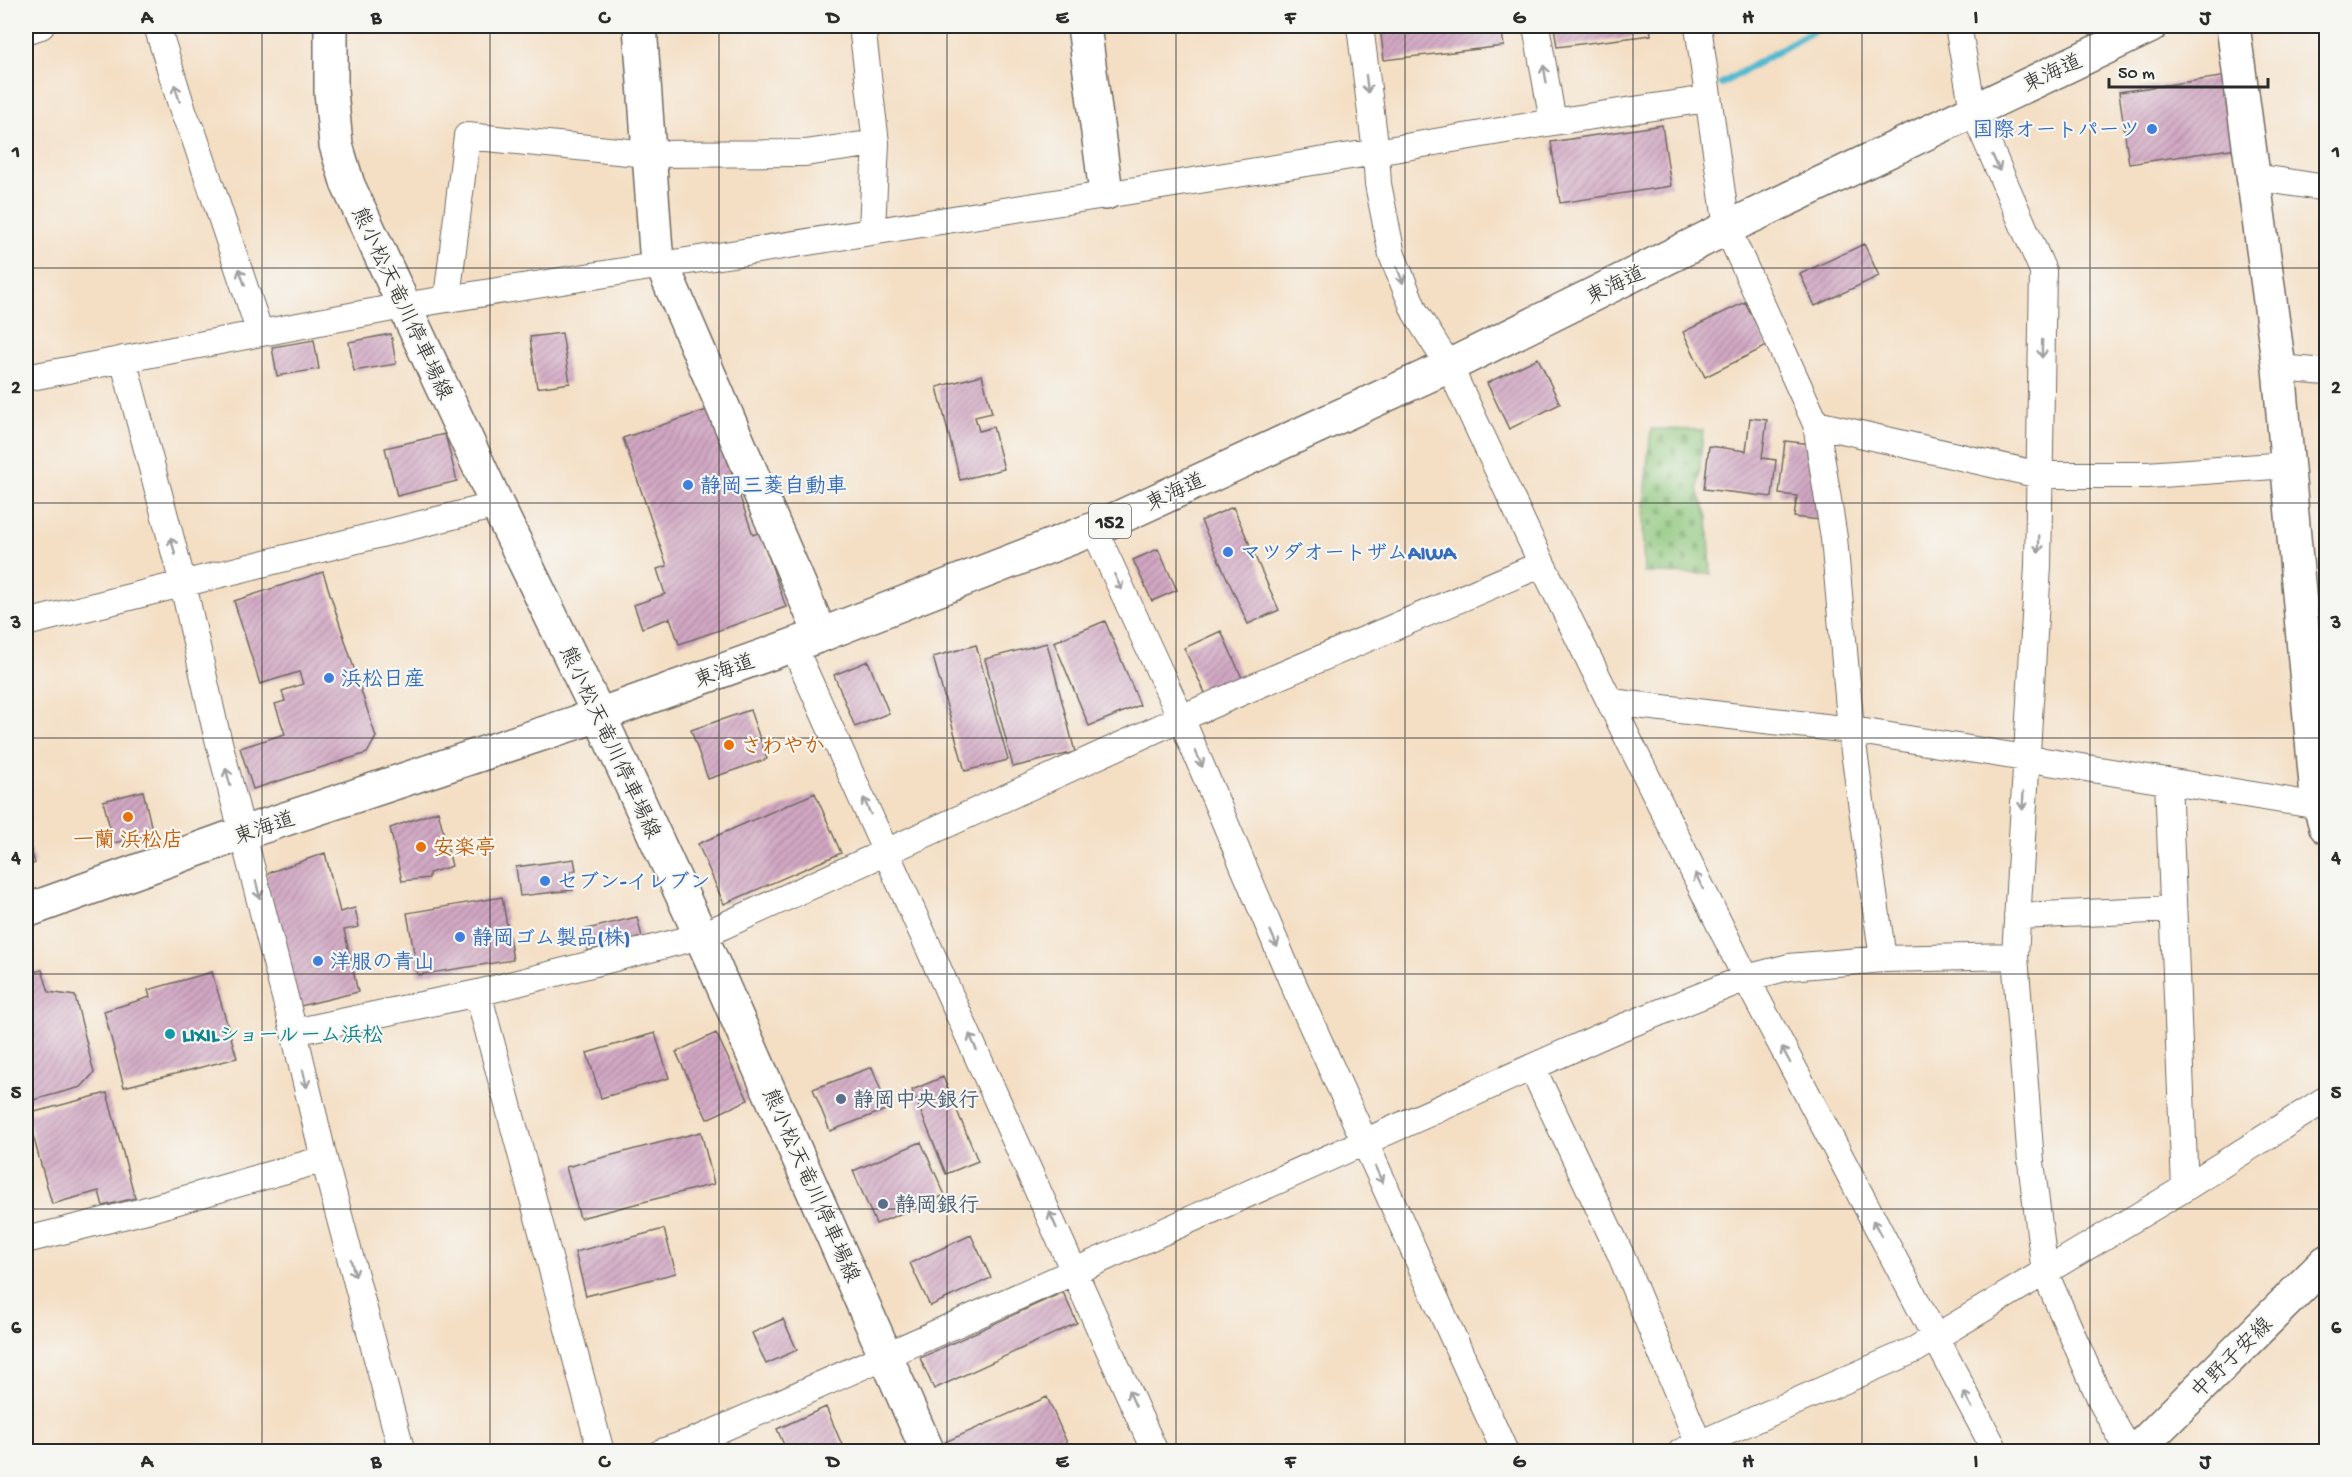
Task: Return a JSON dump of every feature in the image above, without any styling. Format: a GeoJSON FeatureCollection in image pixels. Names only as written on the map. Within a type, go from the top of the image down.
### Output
{"type":"FeatureCollection","features":[{"type":"Feature","properties":{"kind":"main road","name":"熊小松天竜川停車場線"},"geometry":{"type":"LineString","coordinates":[[331,26],[331,91],[336,145],[348,185],[701,936],[888,1355],[928,1452]]}},
{"type":"Feature","properties":{"kind":"main road"},"geometry":{"type":"LineString","coordinates":[[640,26],[656,251],[807,640]]}},
{"type":"Feature","properties":{"kind":"main road"},"geometry":{"type":"LineString","coordinates":[[1084,26],[1106,193]]}},
{"type":"Feature","properties":{"kind":"main road","name":"東海道"},"geometry":{"type":"LineString","coordinates":[[26,911],[243,833],[599,715],[807,640],[1094,529],[1449,366],[1727,228],[2151,26]]}},
{"type":"Feature","properties":{"kind":"main road"},"geometry":{"type":"LineString","coordinates":[[2233,26],[2279,368],[2317,796],[2324,813]]}},
{"type":"Feature","properties":{"kind":"main road","name":"中野子安線"},"geometry":{"type":"LineString","coordinates":[[2135,1452],[2326,1262]]}},
{"type":"Feature","properties":{"kind":"street"},"geometry":{"type":"LineString","coordinates":[[26,31],[41,26]]}},
{"type":"Feature","properties":{"kind":"street"},"geometry":{"type":"LineString","coordinates":[[157,26],[184,114],[194,136],[260,333]]}},
{"type":"Feature","properties":{"kind":"street"},"geometry":{"type":"LineString","coordinates":[[862,26],[876,143],[872,230]]}},
{"type":"Feature","properties":{"kind":"street"},"geometry":{"type":"LineString","coordinates":[[1360,26],[1378,184],[1392,255],[1414,312],[1449,366],[1542,564],[1746,978],[1996,1452]]}},
{"type":"Feature","properties":{"kind":"street"},"geometry":{"type":"LineString","coordinates":[[1536,26],[1553,122]]}},
{"type":"Feature","properties":{"kind":"street"},"geometry":{"type":"LineString","coordinates":[[1698,26],[1727,228],[1816,424],[1834,538],[1851,730],[1883,959]]}},
{"type":"Feature","properties":{"kind":"street"},"geometry":{"type":"LineString","coordinates":[[1958,26],[1973,110],[2043,271],[2038,566],[2015,956],[2031,1162],[2045,1273],[2103,1405],[2130,1452]]}},
{"type":"Feature","properties":{"kind":"street"},"geometry":{"type":"LineString","coordinates":[[26,378],[447,298],[662,266],[872,230],[1707,99]]}},
{"type":"Feature","properties":{"kind":"street"},"geometry":{"type":"LineString","coordinates":[[447,298],[467,136],[648,154],[805,153],[876,143]]}},
{"type":"Feature","properties":{"kind":"street"},"geometry":{"type":"LineString","coordinates":[[2254,177],[2326,188]]}},
{"type":"Feature","properties":{"kind":"street"},"geometry":{"type":"LineString","coordinates":[[123,359],[183,584],[215,728],[294,1032],[324,1159],[402,1452]]}},
{"type":"Feature","properties":{"kind":"street"},"geometry":{"type":"LineString","coordinates":[[2279,368],[2326,372]]}},
{"type":"Feature","properties":{"kind":"street"},"geometry":{"type":"LineString","coordinates":[[1816,424],[2040,476],[2147,476],[2288,465]]}},
{"type":"Feature","properties":{"kind":"street"},"geometry":{"type":"LineString","coordinates":[[26,623],[497,505]]}},
{"type":"Feature","properties":{"kind":"street"},"geometry":{"type":"LineString","coordinates":[[1094,529],[1181,718],[1291,979],[1505,1452]]}},
{"type":"Feature","properties":{"kind":"street"},"geometry":{"type":"LineString","coordinates":[[294,1032],[478,993],[701,936],[1181,718],[1542,564]]}},
{"type":"Feature","properties":{"kind":"street"},"geometry":{"type":"LineString","coordinates":[[807,640],[887,850],[1155,1452]]}},
{"type":"Feature","properties":{"kind":"street"},"geometry":{"type":"LineString","coordinates":[[1611,702],[1851,730],[2026,756],[2169,781],[2324,813]]}},
{"type":"Feature","properties":{"kind":"street"},"geometry":{"type":"LineString","coordinates":[[2169,781],[2186,1188]]}},
{"type":"Feature","properties":{"kind":"street"},"geometry":{"type":"LineString","coordinates":[[2017,916],[2173,909]]}},
{"type":"Feature","properties":{"kind":"street"},"geometry":{"type":"LineString","coordinates":[[662,1452],[704,1445],[888,1355],[1613,1031],[1746,978],[1789,967],[1883,959],[2015,956]]}},
{"type":"Feature","properties":{"kind":"street"},"geometry":{"type":"LineString","coordinates":[[478,993],[602,1452]]}},
{"type":"Feature","properties":{"kind":"street"},"geometry":{"type":"LineString","coordinates":[[1532,1067],[1620,1254],[1694,1449],[1916,1349],[2186,1188],[2326,1099]]}},
{"type":"Feature","properties":{"kind":"street"},"geometry":{"type":"LineString","coordinates":[[26,1240],[143,1211],[324,1159]]}},
{"type":"Feature","properties":{"kind":"green space"},"geometry":{"type":"Polygon","coordinates":[[[1651,429],[1703,430],[1698,490],[1708,517],[1711,574],[1644,573],[1642,516],[1651,429]]]}},
{"type":"Feature","properties":{"kind":"building"},"geometry":{"type":"Polygon","coordinates":[[[1380,26],[1501,26],[1504,46],[1384,60],[1380,26]]]}},
{"type":"Feature","properties":{"kind":"building"},"geometry":{"type":"Polygon","coordinates":[[[1554,26],[1650,26],[1651,35],[1557,47],[1554,26]]]}},
{"type":"Feature","properties":{"kind":"building"},"geometry":{"type":"Polygon","coordinates":[[[2227,76],[2237,148],[2129,164],[2119,92],[2227,76]]]}},
{"type":"Feature","properties":{"kind":"building"},"geometry":{"type":"Polygon","coordinates":[[[1662,125],[1671,186],[1560,203],[1551,142],[1662,125]]]}},
{"type":"Feature","properties":{"kind":"building"},"geometry":{"type":"Polygon","coordinates":[[[1864,244],[1879,276],[1815,306],[1800,274],[1864,244]]]}},
{"type":"Feature","properties":{"kind":"building"},"geometry":{"type":"Polygon","coordinates":[[[1745,302],[1767,346],[1705,377],[1683,332],[1745,302]]]}},
{"type":"Feature","properties":{"kind":"building"},"geometry":{"type":"Polygon","coordinates":[[[562,333],[570,383],[537,388],[530,337],[562,333]]]}},
{"type":"Feature","properties":{"kind":"building"},"geometry":{"type":"Polygon","coordinates":[[[391,334],[396,364],[354,371],[349,342],[391,334]]]}},
{"type":"Feature","properties":{"kind":"building"},"geometry":{"type":"Polygon","coordinates":[[[314,340],[319,369],[277,376],[272,347],[314,340]]]}},
{"type":"Feature","properties":{"kind":"building"},"geometry":{"type":"Polygon","coordinates":[[[1538,358],[1560,404],[1509,429],[1487,383],[1538,358]]]}},
{"type":"Feature","properties":{"kind":"building"},"geometry":{"type":"Polygon","coordinates":[[[982,375],[992,413],[975,417],[979,431],[993,427],[1004,469],[960,480],[937,387],[982,375]]]}},
{"type":"Feature","properties":{"kind":"building","name":"静岡三菱自動車"},"geometry":{"type":"Polygon","coordinates":[[[710,409],[753,535],[760,532],[786,607],[679,644],[670,618],[642,628],[634,605],[665,594],[657,569],[667,566],[623,438],[710,409]]]}},
{"type":"Feature","properties":{"kind":"building"},"geometry":{"type":"Polygon","coordinates":[[[1750,418],[1767,420],[1762,458],[1776,460],[1772,497],[1704,489],[1709,446],[1746,451],[1750,418]]]}},
{"type":"Feature","properties":{"kind":"building"},"geometry":{"type":"Polygon","coordinates":[[[445,434],[457,481],[397,496],[385,448],[445,434]]]}},
{"type":"Feature","properties":{"kind":"building"},"geometry":{"type":"Polygon","coordinates":[[[1785,441],[1812,444],[1820,520],[1794,517],[1797,496],[1779,494],[1785,441]]]}},
{"type":"Feature","properties":{"kind":"building"},"geometry":{"type":"Polygon","coordinates":[[[1233,507],[1279,610],[1248,624],[1201,521],[1233,507]]]}},
{"type":"Feature","properties":{"kind":"building"},"geometry":{"type":"Polygon","coordinates":[[[1158,549],[1177,590],[1152,601],[1133,560],[1158,549]]]}},
{"type":"Feature","properties":{"kind":"building","name":"浜松日産"},"geometry":{"type":"Polygon","coordinates":[[[323,572],[376,737],[367,753],[253,789],[240,748],[285,734],[275,704],[285,701],[282,691],[303,684],[299,672],[260,684],[234,601],[323,572]]]}},
{"type":"Feature","properties":{"kind":"building"},"geometry":{"type":"Polygon","coordinates":[[[1105,621],[1140,705],[1089,726],[1054,642],[1105,621]]]}},
{"type":"Feature","properties":{"kind":"building"},"geometry":{"type":"Polygon","coordinates":[[[1221,631],[1242,678],[1206,695],[1184,648],[1221,631]]]}},
{"type":"Feature","properties":{"kind":"building"},"geometry":{"type":"Polygon","coordinates":[[[1047,643],[1075,752],[1013,767],[985,659],[1047,643]]]}},
{"type":"Feature","properties":{"kind":"building"},"geometry":{"type":"Polygon","coordinates":[[[976,645],[1008,760],[965,771],[933,657],[976,645]]]}},
{"type":"Feature","properties":{"kind":"building"},"geometry":{"type":"Polygon","coordinates":[[[868,661],[889,713],[855,727],[834,675],[868,661]]]}},
{"type":"Feature","properties":{"kind":"building","name":"さわやか"},"geometry":{"type":"Polygon","coordinates":[[[750,710],[767,759],[708,779],[691,730],[750,710]]]}},
{"type":"Feature","properties":{"kind":"building","name":"一蘭 浜松店"},"geometry":{"type":"Polygon","coordinates":[[[143,791],[153,834],[114,843],[103,801],[143,791]]]}},
{"type":"Feature","properties":{"kind":"building"},"geometry":{"type":"Polygon","coordinates":[[[815,793],[841,853],[724,904],[698,844],[815,793]]]}},
{"type":"Feature","properties":{"kind":"building","name":"安楽亭"},"geometry":{"type":"Polygon","coordinates":[[[438,811],[452,866],[429,873],[429,878],[402,881],[390,828],[438,811]]]}},
{"type":"Feature","properties":{"kind":"building"},"geometry":{"type":"Polygon","coordinates":[[[26,836],[35,863],[26,867],[26,836]]]}},
{"type":"Feature","properties":{"kind":"building","name":"洋服の青山"},"geometry":{"type":"Polygon","coordinates":[[[325,853],[340,912],[355,908],[359,927],[344,930],[358,992],[296,1007],[265,874],[325,853]]]}},
{"type":"Feature","properties":{"kind":"building","name":"セブン-イレブン"},"geometry":{"type":"Polygon","coordinates":[[[574,859],[576,870],[571,871],[573,890],[520,896],[516,867],[574,859]]]}},
{"type":"Feature","properties":{"kind":"building","name":"静岡ゴム製品(株)"},"geometry":{"type":"Polygon","coordinates":[[[502,897],[513,960],[418,975],[407,913],[502,897]]]}},
{"type":"Feature","properties":{"kind":"building"},"geometry":{"type":"Polygon","coordinates":[[[637,917],[642,937],[588,951],[583,930],[637,917]]]}},
{"type":"Feature","properties":{"kind":"building"},"geometry":{"type":"Polygon","coordinates":[[[42,970],[49,992],[75,996],[94,1073],[81,1087],[26,1102],[26,974],[42,970]]]}},
{"type":"Feature","properties":{"kind":"building","name":"LIXILショールーム浜松"},"geometry":{"type":"Polygon","coordinates":[[[212,972],[237,1058],[124,1087],[104,1011],[150,997],[148,990],[212,972]]]}},
{"type":"Feature","properties":{"kind":"building"},"geometry":{"type":"Polygon","coordinates":[[[655,1033],[669,1078],[601,1098],[587,1053],[655,1033]]]}},
{"type":"Feature","properties":{"kind":"building"},"geometry":{"type":"Polygon","coordinates":[[[716,1033],[748,1100],[707,1119],[676,1052],[716,1033]]]}},
{"type":"Feature","properties":{"kind":"building"},"geometry":{"type":"Polygon","coordinates":[[[872,1067],[888,1109],[830,1131],[813,1089],[872,1067]]]}},
{"type":"Feature","properties":{"kind":"building"},"geometry":{"type":"Polygon","coordinates":[[[943,1077],[978,1161],[946,1174],[912,1090],[943,1077]]]}},
{"type":"Feature","properties":{"kind":"building"},"geometry":{"type":"Polygon","coordinates":[[[107,1093],[135,1198],[103,1206],[99,1191],[52,1204],[27,1114],[107,1093]]]}},
{"type":"Feature","properties":{"kind":"building"},"geometry":{"type":"Polygon","coordinates":[[[701,1132],[714,1184],[580,1218],[566,1167],[701,1132]]]}},
{"type":"Feature","properties":{"kind":"building"},"geometry":{"type":"Polygon","coordinates":[[[921,1142],[945,1195],[876,1224],[853,1171],[921,1142]]]}},
{"type":"Feature","properties":{"kind":"building"},"geometry":{"type":"Polygon","coordinates":[[[664,1229],[676,1273],[586,1296],[575,1252],[664,1229]]]}},
{"type":"Feature","properties":{"kind":"building"},"geometry":{"type":"Polygon","coordinates":[[[971,1235],[991,1278],[930,1306],[910,1263],[971,1235]]]}},
{"type":"Feature","properties":{"kind":"building"},"geometry":{"type":"Polygon","coordinates":[[[1063,1292],[1077,1323],[934,1389],[920,1358],[1063,1292]]]}},
{"type":"Feature","properties":{"kind":"building"},"geometry":{"type":"Polygon","coordinates":[[[783,1319],[797,1350],[766,1364],[752,1333],[783,1319]]]}},
{"type":"Feature","properties":{"kind":"building"},"geometry":{"type":"Polygon","coordinates":[[[1047,1397],[1071,1452],[950,1452],[945,1442],[1047,1397]]]}},
{"type":"Feature","properties":{"kind":"building"},"geometry":{"type":"Polygon","coordinates":[[[826,1407],[845,1452],[787,1452],[777,1429],[826,1407]]]}},
{"type":"Feature","properties":{"kind":"waterway"},"geometry":{"type":"LineString","coordinates":[[1721,84],[1822,26]]}},
{"type":"Feature","properties":{"kind":"place","name":"国際オートパーツ"},"geometry":{"type":"Point","coordinates":[2152,129]}},
{"type":"Feature","properties":{"kind":"place","name":"静岡三菱自動車"},"geometry":{"type":"Point","coordinates":[688,485]}},
{"type":"Feature","properties":{"kind":"place","name":"マツダオートザムAIWA"},"geometry":{"type":"Point","coordinates":[1228,552]}},
{"type":"Feature","properties":{"kind":"place","name":"浜松日産"},"geometry":{"type":"Point","coordinates":[329,678]}},
{"type":"Feature","properties":{"kind":"place","name":"さわやか"},"geometry":{"type":"Point","coordinates":[729,745]}},
{"type":"Feature","properties":{"kind":"place","name":"一蘭 浜松店"},"geometry":{"type":"Point","coordinates":[128,817]}},
{"type":"Feature","properties":{"kind":"place","name":"安楽亭"},"geometry":{"type":"Point","coordinates":[421,847]}},
{"type":"Feature","properties":{"kind":"place","name":"セブン-イレブン"},"geometry":{"type":"Point","coordinates":[545,881]}},
{"type":"Feature","properties":{"kind":"place","name":"静岡ゴム製品(株)"},"geometry":{"type":"Point","coordinates":[460,937]}},
{"type":"Feature","properties":{"kind":"place","name":"洋服の青山"},"geometry":{"type":"Point","coordinates":[318,961]}},
{"type":"Feature","properties":{"kind":"place","name":"LIXILショールーム浜松"},"geometry":{"type":"Point","coordinates":[170,1034]}},
{"type":"Feature","properties":{"kind":"place","name":"静岡中央銀行"},"geometry":{"type":"Point","coordinates":[841,1099]}},
{"type":"Feature","properties":{"kind":"place","name":"静岡銀行"},"geometry":{"type":"Point","coordinates":[883,1204]}}]}
